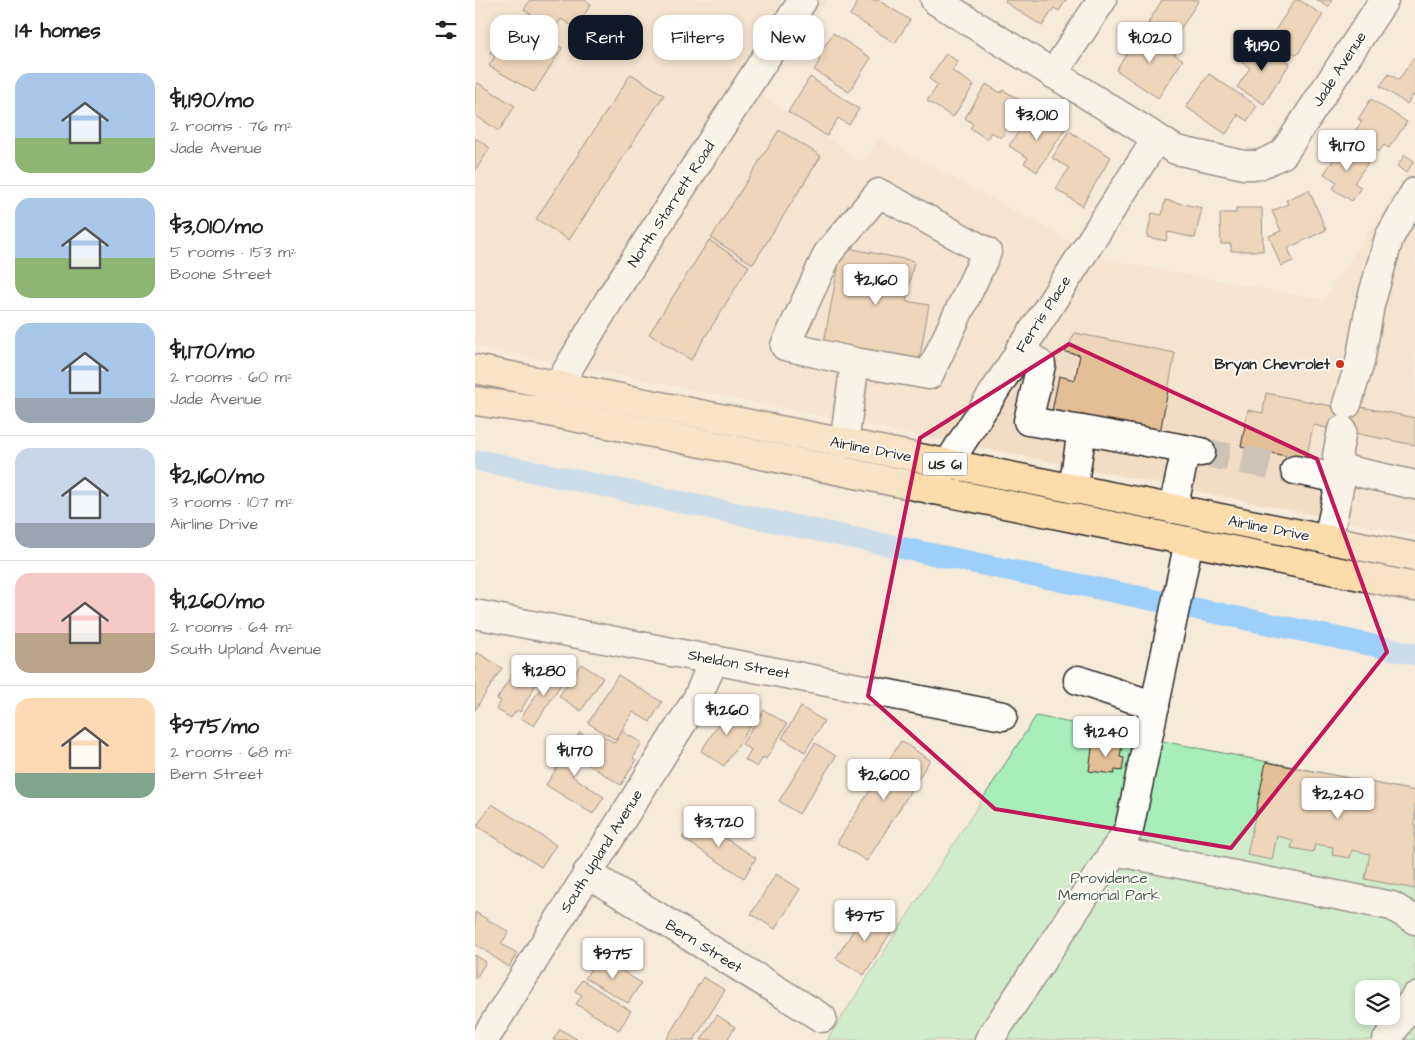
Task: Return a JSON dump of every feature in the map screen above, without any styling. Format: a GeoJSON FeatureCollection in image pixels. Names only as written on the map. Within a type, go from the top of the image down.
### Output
{"type":"FeatureCollection","features":[{"type":"Feature","properties":{"kind":"highway","name":"Airline Drive"},"geometry":{"type":"LineString","coordinates":[[475,369],[1415,557]]}},
{"type":"Feature","properties":{"kind":"highway","name":"Airline Drive"},"geometry":{"type":"LineString","coordinates":[[475,401],[544,411],[1415,587]]}},
{"type":"Feature","properties":{"kind":"highway"},"geometry":{"type":"LineString","coordinates":[[1184,512],[1189,541]]}},
{"type":"Feature","properties":{"kind":"street","name":"North Starrett Road"},"geometry":{"type":"LineString","coordinates":[[544,411],[611,297],[803,0]]}},
{"type":"Feature","properties":{"kind":"street"},"geometry":{"type":"LineString","coordinates":[[935,0],[1157,138]]}},
{"type":"Feature","properties":{"kind":"street"},"geometry":{"type":"LineString","coordinates":[[1053,74],[1102,0]]}},
{"type":"Feature","properties":{"kind":"street","name":"Jade Avenue"},"geometry":{"type":"LineString","coordinates":[[1157,138],[1176,150],[1244,164],[1259,164],[1283,154],[1384,0]]}},
{"type":"Feature","properties":{"kind":"street","name":"Ferris Place"},"geometry":{"type":"LineString","coordinates":[[931,490],[945,464],[1157,138]]}},
{"type":"Feature","properties":{"kind":"street"},"geometry":{"type":"LineString","coordinates":[[1347,404],[1360,362],[1370,305],[1389,238],[1415,192]]}},
{"type":"Feature","properties":{"kind":"street"},"geometry":{"type":"LineString","coordinates":[[879,194],[987,252],[929,375],[855,362],[785,346],[828,252],[879,194]]}},
{"type":"Feature","properties":{"kind":"street"},"geometry":{"type":"LineString","coordinates":[[1020,349],[1041,365],[1028,420],[1193,451],[1184,512]]}},
{"type":"Feature","properties":{"kind":"street"},"geometry":{"type":"LineString","coordinates":[[844,444],[855,362]]}},
{"type":"Feature","properties":{"kind":"street"},"geometry":{"type":"LineString","coordinates":[[1073,489],[1082,430]]}},
{"type":"Feature","properties":{"kind":"street"},"geometry":{"type":"LineString","coordinates":[[1327,540],[1342,474],[1337,456],[1342,430]]}},
{"type":"Feature","properties":{"kind":"street"},"geometry":{"type":"LineString","coordinates":[[1295,470],[1342,474],[1415,485]]}},
{"type":"Feature","properties":{"kind":"street"},"geometry":{"type":"LineString","coordinates":[[989,1040],[1129,829],[1189,541]]}},
{"type":"Feature","properties":{"kind":"street","name":"Sheldon Street"},"geometry":{"type":"LineString","coordinates":[[475,614],[1003,716]]}},
{"type":"Feature","properties":{"kind":"street","name":"South Upland Avenue"},"geometry":{"type":"LineString","coordinates":[[484,1040],[697,699],[714,659]]}},
{"type":"Feature","properties":{"kind":"street"},"geometry":{"type":"LineString","coordinates":[[1078,680],[1155,706]]}},
{"type":"Feature","properties":{"kind":"street"},"geometry":{"type":"LineString","coordinates":[[1114,851],[1392,906],[1415,920]]}},
{"type":"Feature","properties":{"kind":"street","name":"Bern Street"},"geometry":{"type":"LineString","coordinates":[[587,873],[822,1018]]}},
{"type":"Feature","properties":{"kind":"street"},"geometry":{"type":"LineString","coordinates":[[1387,1040],[1415,997]]}},
{"type":"Feature","properties":{"kind":"highlighted area"},"geometry":{"type":"Polygon","coordinates":[[[1069,344],[1317,459],[1387,652],[1231,848],[995,809],[868,696],[920,438],[1069,344]]]}},
{"type":"Feature","properties":{"kind":"shaded area"},"geometry":{"type":"Polygon","coordinates":[[[475,0],[827,0],[816,15],[753,15],[753,60],[784,60],[759,94],[864,163],[879,139],[1106,260],[1324,300],[1415,162],[1415,535],[475,346],[475,0]]]}},
{"type":"Feature","properties":{"kind":"green space","name":"Providence Memorial Park"},"geometry":{"type":"Polygon","coordinates":[[[1036,716],[1415,791],[1415,1040],[827,1040],[1036,716]]]}},
{"type":"Feature","properties":{"kind":"building"},"geometry":{"type":"Polygon","coordinates":[[[530,0],[585,0],[591,4],[584,15],[568,15],[568,23],[561,19],[558,24],[558,15],[532,15],[524,10],[530,0]]]}},
{"type":"Feature","properties":{"kind":"building"},"geometry":{"type":"Polygon","coordinates":[[[859,0],[878,0],[910,20],[895,43],[850,15],[859,0]]]}},
{"type":"Feature","properties":{"kind":"building"},"geometry":{"type":"Polygon","coordinates":[[[1006,0],[1066,0],[1059,11],[1054,8],[1042,26],[1005,2],[1006,0]]]}},
{"type":"Feature","properties":{"kind":"building"},"geometry":{"type":"Polygon","coordinates":[[[1162,0],[1199,0],[1174,39],[1148,23],[1162,0]]]}},
{"type":"Feature","properties":{"kind":"building"},"geometry":{"type":"Polygon","coordinates":[[[1295,0],[1299,0],[1323,15],[1297,55],[1270,38],[1295,0]]]}},
{"type":"Feature","properties":{"kind":"building"},"geometry":{"type":"Polygon","coordinates":[[[1317,0],[1332,0],[1328,7],[1317,0]]]}},
{"type":"Feature","properties":{"kind":"building"},"geometry":{"type":"Polygon","coordinates":[[[1141,30],[1176,52],[1174,54],[1183,60],[1158,98],[1116,70],[1141,30]]]}},
{"type":"Feature","properties":{"kind":"building"},"geometry":{"type":"Polygon","coordinates":[[[833,33],[871,58],[849,92],[814,70],[820,60],[824,60],[824,47],[833,33]]]}},
{"type":"Feature","properties":{"kind":"building"},"geometry":{"type":"Polygon","coordinates":[[[1252,43],[1262,49],[1264,46],[1290,63],[1264,104],[1237,87],[1250,68],[1240,61],[1252,43]]]}},
{"type":"Feature","properties":{"kind":"building"},"geometry":{"type":"Polygon","coordinates":[[[558,46],[562,48],[558,54],[558,46]]]}},
{"type":"Feature","properties":{"kind":"building"},"geometry":{"type":"Polygon","coordinates":[[[946,53],[958,62],[952,71],[974,85],[953,117],[927,101],[938,85],[929,79],[946,53]]]}},
{"type":"Feature","properties":{"kind":"building"},"geometry":{"type":"Polygon","coordinates":[[[1413,58],[1415,60],[1415,97],[1413,95],[1407,104],[1380,86],[1389,74],[1399,80],[1413,58]]]}},
{"type":"Feature","properties":{"kind":"building"},"geometry":{"type":"Polygon","coordinates":[[[493,60],[554,60],[534,92],[489,66],[493,60]]]}},
{"type":"Feature","properties":{"kind":"building"},"geometry":{"type":"Polygon","coordinates":[[[631,74],[664,95],[569,240],[536,219],[631,74]]]}},
{"type":"Feature","properties":{"kind":"building"},"geometry":{"type":"Polygon","coordinates":[[[1209,74],[1257,106],[1247,121],[1237,114],[1238,116],[1226,134],[1186,107],[1209,74]]]}},
{"type":"Feature","properties":{"kind":"building"},"geometry":{"type":"Polygon","coordinates":[[[810,77],[859,109],[849,125],[838,118],[827,136],[788,112],[810,77]]]}},
{"type":"Feature","properties":{"kind":"building"},"geometry":{"type":"Polygon","coordinates":[[[478,83],[515,106],[499,131],[475,115],[475,88],[478,83]]]}},
{"type":"Feature","properties":{"kind":"building"},"geometry":{"type":"Polygon","coordinates":[[[986,84],[1001,93],[1003,90],[1023,102],[1001,138],[991,132],[987,139],[970,128],[973,124],[965,118],[986,84]]]}},
{"type":"Feature","properties":{"kind":"building"},"geometry":{"type":"Polygon","coordinates":[[[1371,99],[1407,122],[1389,148],[1384,145],[1379,152],[1353,134],[1362,121],[1358,119],[1371,99]]]}},
{"type":"Feature","properties":{"kind":"building"},"geometry":{"type":"Polygon","coordinates":[[[1039,113],[1065,129],[1037,172],[1024,163],[1028,158],[1009,146],[1023,125],[1029,129],[1039,113]]]}},
{"type":"Feature","properties":{"kind":"building"},"geometry":{"type":"Polygon","coordinates":[[[779,130],[821,156],[753,264],[711,238],[779,130]]]}},
{"type":"Feature","properties":{"kind":"building"},"geometry":{"type":"Polygon","coordinates":[[[1069,131],[1111,157],[1082,206],[1056,189],[1069,168],[1052,158],[1069,131]]]}},
{"type":"Feature","properties":{"kind":"building"},"geometry":{"type":"Polygon","coordinates":[[[475,138],[490,148],[475,171],[475,138]]]}},
{"type":"Feature","properties":{"kind":"building"},"geometry":{"type":"Polygon","coordinates":[[[1344,144],[1369,161],[1354,183],[1361,187],[1352,201],[1333,189],[1337,182],[1324,174],[1344,144]]]}},
{"type":"Feature","properties":{"kind":"building"},"geometry":{"type":"Polygon","coordinates":[[[1405,155],[1414,161],[1406,173],[1397,166],[1405,155]]]}},
{"type":"Feature","properties":{"kind":"building"},"geometry":{"type":"Polygon","coordinates":[[[1309,190],[1326,230],[1288,248],[1293,261],[1281,266],[1269,236],[1281,231],[1272,211],[1288,204],[1286,200],[1309,190]]]}},
{"type":"Feature","properties":{"kind":"building"},"geometry":{"type":"Polygon","coordinates":[[[1165,200],[1202,208],[1195,238],[1168,232],[1166,241],[1147,237],[1152,213],[1162,215],[1165,200]]]}},
{"type":"Feature","properties":{"kind":"building"},"geometry":{"type":"Polygon","coordinates":[[[1236,208],[1262,208],[1263,251],[1231,251],[1231,244],[1221,244],[1220,213],[1236,213],[1236,208]]]}},
{"type":"Feature","properties":{"kind":"building"},"geometry":{"type":"Polygon","coordinates":[[[709,240],[749,266],[691,360],[649,334],[709,240]]]}},
{"type":"Feature","properties":{"kind":"building"},"geometry":{"type":"Polygon","coordinates":[[[842,247],[914,261],[906,301],[929,305],[919,361],[824,342],[842,247]]]}},
{"type":"Feature","properties":{"kind":"building"},"geometry":{"type":"Polygon","coordinates":[[[1075,333],[1175,353],[1159,438],[1051,416],[1059,376],[1075,380],[1080,355],[1065,352],[1075,333]]]}},
{"type":"Feature","properties":{"kind":"building"},"geometry":{"type":"Polygon","coordinates":[[[1266,393],[1336,407],[1337,402],[1415,418],[1415,445],[1313,425],[1306,460],[1241,447],[1248,410],[1263,413],[1266,393]]]}},
{"type":"Feature","properties":{"kind":"building"},"geometry":{"type":"Polygon","coordinates":[[[477,652],[502,668],[475,710],[475,655],[477,652]]]}},
{"type":"Feature","properties":{"kind":"building"},"geometry":{"type":"Polygon","coordinates":[[[520,661],[533,669],[530,674],[539,679],[520,712],[517,710],[511,718],[496,709],[501,701],[497,699],[520,661]]]}},
{"type":"Feature","properties":{"kind":"building"},"geometry":{"type":"Polygon","coordinates":[[[581,664],[603,678],[581,711],[559,696],[581,664]]]}},
{"type":"Feature","properties":{"kind":"building"},"geometry":{"type":"Polygon","coordinates":[[[554,668],[566,676],[534,726],[521,718],[554,668]]]}},
{"type":"Feature","properties":{"kind":"building"},"geometry":{"type":"Polygon","coordinates":[[[618,675],[662,702],[650,722],[633,712],[616,740],[588,723],[618,675]]]}},
{"type":"Feature","properties":{"kind":"building"},"geometry":{"type":"Polygon","coordinates":[[[730,707],[753,722],[724,766],[701,751],[730,707]]]}},
{"type":"Feature","properties":{"kind":"building"},"geometry":{"type":"Polygon","coordinates":[[[801,707],[824,721],[805,752],[782,738],[801,707]]]}},
{"type":"Feature","properties":{"kind":"building"},"geometry":{"type":"Polygon","coordinates":[[[764,710],[787,724],[766,759],[763,757],[757,767],[745,760],[751,750],[742,744],[764,710]]]}},
{"type":"Feature","properties":{"kind":"building"},"geometry":{"type":"Polygon","coordinates":[[[622,731],[642,743],[633,758],[636,760],[621,785],[586,763],[598,743],[595,742],[600,734],[615,743],[622,731]]]}},
{"type":"Feature","properties":{"kind":"building"},"geometry":{"type":"Polygon","coordinates":[[[580,732],[594,741],[572,776],[604,797],[593,814],[546,785],[580,732]]]}},
{"type":"Feature","properties":{"kind":"building"},"geometry":{"type":"Polygon","coordinates":[[[901,741],[930,760],[867,861],[837,843],[901,741]]]}},
{"type":"Feature","properties":{"kind":"building"},"geometry":{"type":"Polygon","coordinates":[[[1093,741],[1122,745],[1120,757],[1124,758],[1122,771],[1115,770],[1114,774],[1089,771],[1093,741]]]}},
{"type":"Feature","properties":{"kind":"building"},"geometry":{"type":"Polygon","coordinates":[[[815,743],[836,756],[799,814],[779,801],[815,743]]]}},
{"type":"Feature","properties":{"kind":"building"},"geometry":{"type":"Polygon","coordinates":[[[1266,762],[1415,791],[1415,889],[1365,879],[1370,854],[1352,850],[1350,858],[1332,855],[1333,847],[1315,844],[1313,852],[1291,848],[1293,840],[1277,836],[1272,860],[1247,855],[1266,762]]]}},
{"type":"Feature","properties":{"kind":"building"},"geometry":{"type":"Polygon","coordinates":[[[492,804],[556,845],[541,867],[477,826],[492,804]]]}},
{"type":"Feature","properties":{"kind":"building"},"geometry":{"type":"Polygon","coordinates":[[[695,819],[756,858],[744,878],[682,838],[695,819]]]}},
{"type":"Feature","properties":{"kind":"building"},"geometry":{"type":"Polygon","coordinates":[[[776,874],[800,889],[775,929],[751,914],[776,874]]]}},
{"type":"Feature","properties":{"kind":"building"},"geometry":{"type":"Polygon","coordinates":[[[867,909],[895,926],[864,975],[836,958],[867,909]]]}},
{"type":"Feature","properties":{"kind":"building"},"geometry":{"type":"Polygon","coordinates":[[[475,912],[509,932],[501,944],[517,953],[509,967],[475,944],[475,912]]]}},
{"type":"Feature","properties":{"kind":"building"},"geometry":{"type":"Polygon","coordinates":[[[475,955],[486,962],[476,978],[475,978],[475,955]]]}},
{"type":"Feature","properties":{"kind":"building"},"geometry":{"type":"Polygon","coordinates":[[[599,956],[641,983],[628,1003],[585,978],[599,956]]]}},
{"type":"Feature","properties":{"kind":"building"},"geometry":{"type":"Polygon","coordinates":[[[703,977],[725,990],[694,1040],[666,1040],[703,977]]]}},
{"type":"Feature","properties":{"kind":"building"},"geometry":{"type":"Polygon","coordinates":[[[582,980],[631,1011],[619,1030],[576,1004],[582,995],[575,991],[582,980]]]}},
{"type":"Feature","properties":{"kind":"building"},"geometry":{"type":"Polygon","coordinates":[[[717,1015],[735,1027],[727,1040],[701,1040],[717,1015]]]}},
{"type":"Feature","properties":{"kind":"building"},"geometry":{"type":"Polygon","coordinates":[[[560,1029],[578,1040],[553,1040],[560,1029]]]}},
{"type":"Feature","properties":{"kind":"waterway"},"geometry":{"type":"LineString","coordinates":[[482,461],[1415,654]]}},
{"type":"Feature","properties":{"kind":"tunnel"},"geometry":{"type":"LineString","coordinates":[[1201,452],[1295,470]]}},
{"type":"Feature","properties":{"kind":"place","name":"Bryan Chevrolet"},"geometry":{"type":"Point","coordinates":[1340,364]}}]}
